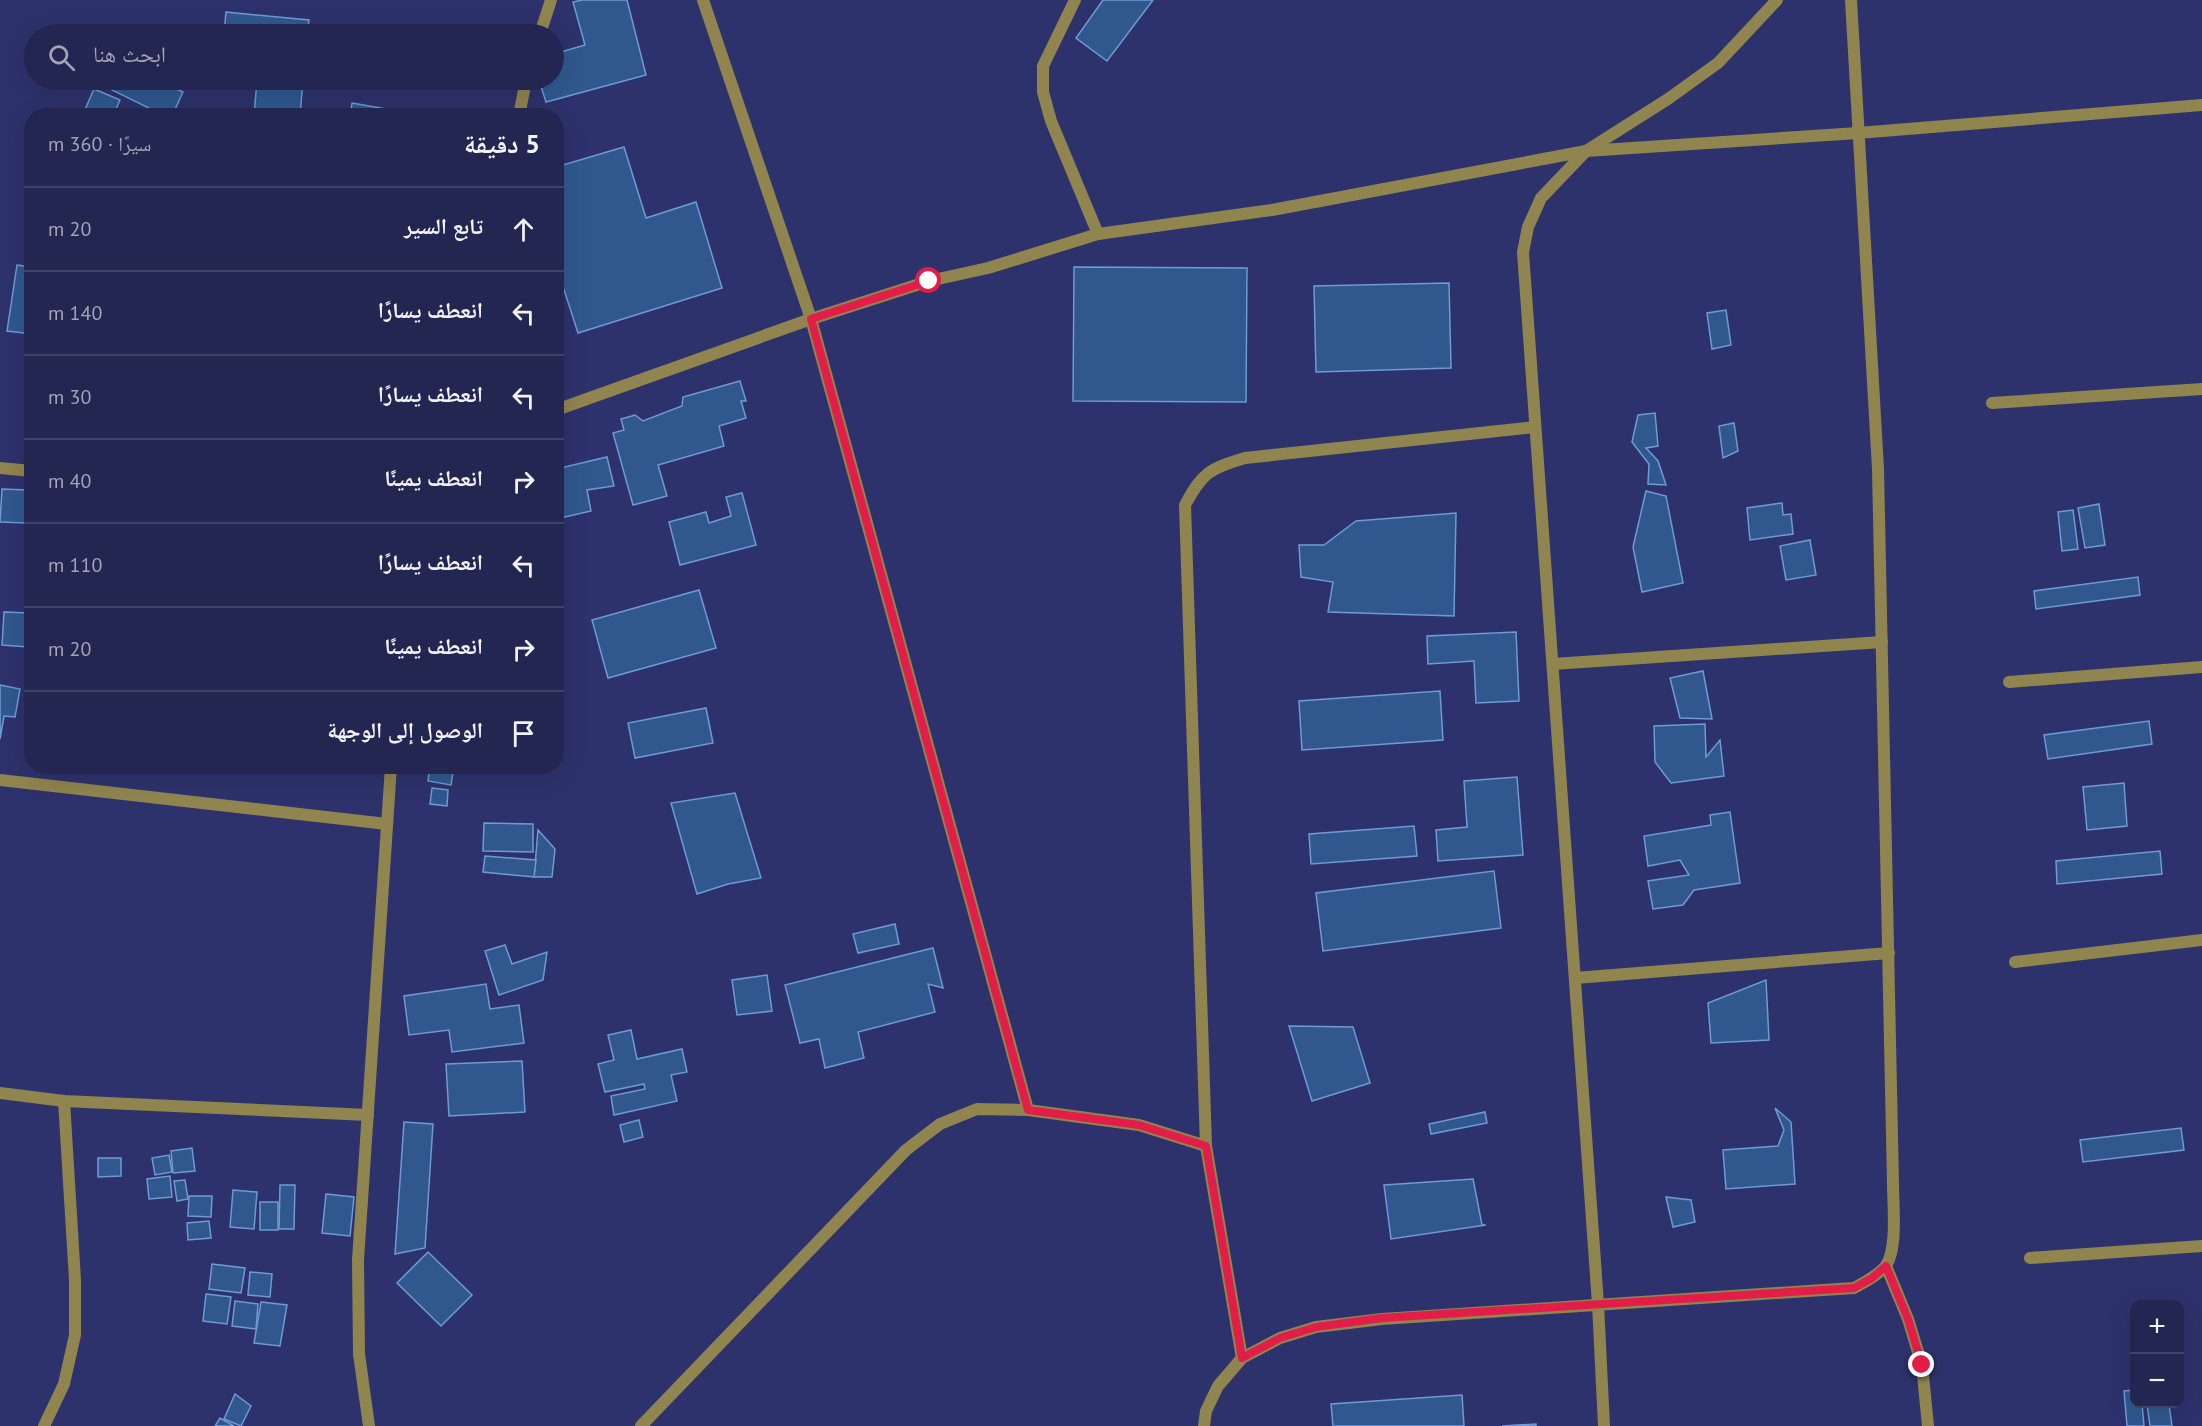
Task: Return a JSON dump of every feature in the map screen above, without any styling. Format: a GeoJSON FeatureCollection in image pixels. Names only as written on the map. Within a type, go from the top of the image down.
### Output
{"type":"FeatureCollection","features":[{"type":"Feature","properties":{"kind":"street"},"geometry":{"type":"LineString","coordinates":[[543,24],[551,0]]}},
{"type":"Feature","properties":{"kind":"street"},"geometry":{"type":"LineString","coordinates":[[703,0],[811,319],[1028,1110]]}},
{"type":"Feature","properties":{"kind":"street"},"geometry":{"type":"LineString","coordinates":[[1075,0],[1043,66],[1043,92],[1051,121],[1098,234]]}},
{"type":"Feature","properties":{"kind":"street"},"geometry":{"type":"LineString","coordinates":[[1604,1426],[1598,1304],[1524,252],[1528,227],[1541,198],[1586,151],[1668,99],[1718,63],[1777,0]]}},
{"type":"Feature","properties":{"kind":"street"},"geometry":{"type":"LineString","coordinates":[[1204,1426],[1206,1411],[1218,1386],[1242,1358],[1280,1338],[1316,1327],[1382,1318],[1854,1288],[1872,1278],[1886,1266],[1892,1251],[1889,953],[1878,469],[1851,0]]}},
{"type":"Feature","properties":{"kind":"street"},"geometry":{"type":"LineString","coordinates":[[521,108],[524,90]]}},
{"type":"Feature","properties":{"kind":"street"},"geometry":{"type":"LineString","coordinates":[[564,407],[811,319],[929,281],[988,268],[1098,234],[1272,210],[1586,151],[1858,133],[2202,105]]}},
{"type":"Feature","properties":{"kind":"street"},"geometry":{"type":"LineString","coordinates":[[1992,403],[2202,389]]}},
{"type":"Feature","properties":{"kind":"street"},"geometry":{"type":"LineString","coordinates":[[1242,1358],[1206,1146],[1185,506],[1197,484],[1215,468],[1245,458],[1536,427]]}},
{"type":"Feature","properties":{"kind":"street"},"geometry":{"type":"LineString","coordinates":[[0,468],[24,470]]}},
{"type":"Feature","properties":{"kind":"street"},"geometry":{"type":"LineString","coordinates":[[1553,664],[1882,642]]}},
{"type":"Feature","properties":{"kind":"street"},"geometry":{"type":"LineString","coordinates":[[2009,682],[2202,667]]}},
{"type":"Feature","properties":{"kind":"street"},"geometry":{"type":"LineString","coordinates":[[369,1426],[358,1342],[358,1260],[390,774]]}},
{"type":"Feature","properties":{"kind":"street"},"geometry":{"type":"LineString","coordinates":[[0,780],[387,824]]}},
{"type":"Feature","properties":{"kind":"street"},"geometry":{"type":"LineString","coordinates":[[2015,962],[2202,940]]}},
{"type":"Feature","properties":{"kind":"street"},"geometry":{"type":"LineString","coordinates":[[1575,978],[1889,953]]}},
{"type":"Feature","properties":{"kind":"street"},"geometry":{"type":"LineString","coordinates":[[0,1093],[64,1101],[368,1115]]}},
{"type":"Feature","properties":{"kind":"street"},"geometry":{"type":"LineString","coordinates":[[44,1426],[64,1384],[75,1335],[75,1280],[64,1101]]}},
{"type":"Feature","properties":{"kind":"street"},"geometry":{"type":"LineString","coordinates":[[641,1426],[906,1150],[940,1124],[977,1109],[1028,1110],[1139,1125],[1206,1146]]}},
{"type":"Feature","properties":{"kind":"street"},"geometry":{"type":"LineString","coordinates":[[2030,1258],[2202,1246]]}},
{"type":"Feature","properties":{"kind":"street"},"geometry":{"type":"LineString","coordinates":[[1886,1266],[1908,1319],[1922,1365],[1928,1426]]}},
{"type":"Feature","properties":{"kind":"building"},"geometry":{"type":"Polygon","coordinates":[[[627,0],[646,75],[546,102],[542,90],[564,90],[564,51],[585,45],[573,2],[627,0]]]}},
{"type":"Feature","properties":{"kind":"building"},"geometry":{"type":"Polygon","coordinates":[[[1103,0],[1153,0],[1107,61],[1076,38],[1103,0]]]}},
{"type":"Feature","properties":{"kind":"building"},"geometry":{"type":"Polygon","coordinates":[[[226,12],[309,20],[308,24],[225,24],[226,12]]]}},
{"type":"Feature","properties":{"kind":"building"},"geometry":{"type":"Polygon","coordinates":[[[94,90],[120,100],[116,108],[86,108],[94,90]]]}},
{"type":"Feature","properties":{"kind":"building"},"geometry":{"type":"Polygon","coordinates":[[[112,90],[178,90],[183,92],[176,108],[149,108],[112,90]]]}},
{"type":"Feature","properties":{"kind":"building"},"geometry":{"type":"Polygon","coordinates":[[[256,90],[302,90],[301,108],[255,108],[256,90]]]}},
{"type":"Feature","properties":{"kind":"building"},"geometry":{"type":"Polygon","coordinates":[[[352,103],[381,108],[351,108],[352,103]]]}},
{"type":"Feature","properties":{"kind":"building"},"geometry":{"type":"Polygon","coordinates":[[[624,147],[646,218],[696,202],[722,288],[578,333],[564,290],[564,165],[624,147]]]}},
{"type":"Feature","properties":{"kind":"building"},"geometry":{"type":"Polygon","coordinates":[[[17,265],[24,266],[24,333],[7,331],[17,265]]]}},
{"type":"Feature","properties":{"kind":"building"},"geometry":{"type":"Polygon","coordinates":[[[1074,267],[1247,268],[1246,402],[1073,401],[1074,267]]]}},
{"type":"Feature","properties":{"kind":"building"},"geometry":{"type":"Polygon","coordinates":[[[1449,283],[1451,368],[1316,372],[1314,286],[1449,283]]]}},
{"type":"Feature","properties":{"kind":"building"},"geometry":{"type":"Polygon","coordinates":[[[1726,310],[1731,345],[1712,349],[1707,313],[1726,310]]]}},
{"type":"Feature","properties":{"kind":"building"},"geometry":{"type":"Polygon","coordinates":[[[740,381],[746,401],[741,401],[746,418],[719,426],[724,446],[658,465],[667,496],[633,505],[613,433],[624,430],[621,419],[635,415],[643,421],[682,406],[683,397],[740,381]]]}},
{"type":"Feature","properties":{"kind":"building"},"geometry":{"type":"Polygon","coordinates":[[[1655,413],[1658,446],[1646,448],[1658,461],[1666,485],[1648,484],[1649,464],[1632,442],[1638,415],[1655,413]]]}},
{"type":"Feature","properties":{"kind":"building"},"geometry":{"type":"Polygon","coordinates":[[[1734,423],[1738,451],[1723,458],[1719,426],[1734,423]]]}},
{"type":"Feature","properties":{"kind":"building"},"geometry":{"type":"Polygon","coordinates":[[[607,457],[614,486],[587,490],[591,511],[564,517],[564,467],[607,457]]]}},
{"type":"Feature","properties":{"kind":"building"},"geometry":{"type":"Polygon","coordinates":[[[2,489],[24,490],[24,523],[0,522],[2,489]]]}},
{"type":"Feature","properties":{"kind":"building"},"geometry":{"type":"Polygon","coordinates":[[[1646,491],[1666,496],[1683,583],[1642,592],[1633,547],[1646,491]]]}},
{"type":"Feature","properties":{"kind":"building"},"geometry":{"type":"Polygon","coordinates":[[[742,493],[756,545],[680,565],[669,522],[706,512],[709,523],[731,516],[726,497],[742,493]]]}},
{"type":"Feature","properties":{"kind":"building"},"geometry":{"type":"Polygon","coordinates":[[[1782,503],[1783,515],[1791,514],[1793,534],[1750,540],[1747,508],[1782,503]]]}},
{"type":"Feature","properties":{"kind":"building"},"geometry":{"type":"Polygon","coordinates":[[[2099,504],[2105,545],[2085,548],[2078,508],[2099,504]]]}},
{"type":"Feature","properties":{"kind":"building"},"geometry":{"type":"Polygon","coordinates":[[[2073,510],[2078,549],[2062,551],[2058,512],[2073,510]]]}},
{"type":"Feature","properties":{"kind":"building"},"geometry":{"type":"Polygon","coordinates":[[[1456,513],[1454,616],[1328,612],[1333,582],[1301,577],[1299,545],[1324,545],[1356,521],[1456,513]]]}},
{"type":"Feature","properties":{"kind":"building"},"geometry":{"type":"Polygon","coordinates":[[[1810,540],[1816,575],[1786,580],[1780,546],[1810,540]]]}},
{"type":"Feature","properties":{"kind":"building"},"geometry":{"type":"Polygon","coordinates":[[[2138,577],[2140,595],[2036,609],[2034,591],[2138,577]]]}},
{"type":"Feature","properties":{"kind":"building"},"geometry":{"type":"Polygon","coordinates":[[[699,590],[716,648],[608,678],[592,620],[699,590]]]}},
{"type":"Feature","properties":{"kind":"building"},"geometry":{"type":"Polygon","coordinates":[[[4,612],[24,613],[24,647],[2,645],[4,612]]]}},
{"type":"Feature","properties":{"kind":"building"},"geometry":{"type":"Polygon","coordinates":[[[1516,632],[1519,701],[1476,703],[1474,661],[1428,664],[1427,636],[1516,632]]]}},
{"type":"Feature","properties":{"kind":"building"},"geometry":{"type":"Polygon","coordinates":[[[1703,671],[1712,719],[1680,718],[1670,678],[1703,671]]]}},
{"type":"Feature","properties":{"kind":"building"},"geometry":{"type":"Polygon","coordinates":[[[0,685],[20,689],[15,717],[4,716],[0,739],[0,685]]]}},
{"type":"Feature","properties":{"kind":"building"},"geometry":{"type":"Polygon","coordinates":[[[1440,691],[1443,740],[1302,750],[1299,701],[1440,691]]]}},
{"type":"Feature","properties":{"kind":"building"},"geometry":{"type":"Polygon","coordinates":[[[706,708],[713,743],[635,758],[628,723],[706,708]]]}},
{"type":"Feature","properties":{"kind":"building"},"geometry":{"type":"Polygon","coordinates":[[[2149,721],[2152,744],[2048,759],[2044,735],[2149,721]]]}},
{"type":"Feature","properties":{"kind":"building"},"geometry":{"type":"Polygon","coordinates":[[[1705,724],[1706,757],[1720,740],[1724,776],[1671,783],[1655,762],[1654,726],[1705,724]]]}},
{"type":"Feature","properties":{"kind":"building"},"geometry":{"type":"Polygon","coordinates":[[[429,774],[453,774],[451,785],[428,781],[429,774]]]}},
{"type":"Feature","properties":{"kind":"building"},"geometry":{"type":"Polygon","coordinates":[[[1517,777],[1523,855],[1438,861],[1436,830],[1467,827],[1464,781],[1517,777]]]}},
{"type":"Feature","properties":{"kind":"building"},"geometry":{"type":"Polygon","coordinates":[[[2124,783],[2127,826],[2087,830],[2083,787],[2124,783]]]}},
{"type":"Feature","properties":{"kind":"building"},"geometry":{"type":"Polygon","coordinates":[[[432,788],[448,790],[447,806],[430,804],[432,788]]]}},
{"type":"Feature","properties":{"kind":"building"},"geometry":{"type":"Polygon","coordinates":[[[735,793],[761,878],[728,884],[697,894],[671,803],[735,793]]]}},
{"type":"Feature","properties":{"kind":"building"},"geometry":{"type":"Polygon","coordinates":[[[1730,812],[1740,883],[1694,890],[1683,905],[1653,909],[1648,881],[1689,875],[1680,860],[1648,866],[1644,836],[1711,825],[1710,815],[1730,812]]]}},
{"type":"Feature","properties":{"kind":"building"},"geometry":{"type":"Polygon","coordinates":[[[484,823],[533,824],[533,852],[483,851],[484,823]]]}},
{"type":"Feature","properties":{"kind":"building"},"geometry":{"type":"Polygon","coordinates":[[[1414,826],[1417,856],[1311,864],[1309,834],[1414,826]]]}},
{"type":"Feature","properties":{"kind":"building"},"geometry":{"type":"Polygon","coordinates":[[[538,830],[555,849],[552,877],[534,877],[538,830]]]}},
{"type":"Feature","properties":{"kind":"building"},"geometry":{"type":"Polygon","coordinates":[[[2160,851],[2162,874],[2057,884],[2056,861],[2160,851]]]}},
{"type":"Feature","properties":{"kind":"building"},"geometry":{"type":"Polygon","coordinates":[[[485,856],[536,860],[534,877],[483,872],[485,856]]]}},
{"type":"Feature","properties":{"kind":"building"},"geometry":{"type":"Polygon","coordinates":[[[1494,871],[1501,928],[1323,951],[1316,893],[1494,871]]]}},
{"type":"Feature","properties":{"kind":"building"},"geometry":{"type":"Polygon","coordinates":[[[895,924],[899,944],[858,953],[853,934],[895,924]]]}},
{"type":"Feature","properties":{"kind":"building"},"geometry":{"type":"Polygon","coordinates":[[[505,945],[512,964],[547,952],[543,980],[499,995],[485,951],[505,945]]]}},
{"type":"Feature","properties":{"kind":"building"},"geometry":{"type":"Polygon","coordinates":[[[933,948],[943,988],[928,984],[935,1012],[858,1032],[864,1058],[825,1068],[819,1039],[800,1043],[785,985],[933,948]]]}},
{"type":"Feature","properties":{"kind":"building"},"geometry":{"type":"Polygon","coordinates":[[[767,975],[772,1011],[737,1015],[732,980],[767,975]]]}},
{"type":"Feature","properties":{"kind":"building"},"geometry":{"type":"Polygon","coordinates":[[[1766,980],[1769,1040],[1711,1043],[1708,1003],[1766,980]]]}},
{"type":"Feature","properties":{"kind":"building"},"geometry":{"type":"Polygon","coordinates":[[[486,984],[490,1009],[519,1005],[524,1043],[452,1052],[449,1030],[409,1035],[404,996],[486,984]]]}},
{"type":"Feature","properties":{"kind":"building"},"geometry":{"type":"Polygon","coordinates":[[[1289,1026],[1353,1027],[1370,1083],[1312,1101],[1289,1026]]]}},
{"type":"Feature","properties":{"kind":"building"},"geometry":{"type":"Polygon","coordinates":[[[631,1030],[637,1059],[682,1049],[687,1072],[671,1075],[677,1101],[614,1115],[611,1096],[645,1089],[644,1084],[605,1092],[598,1064],[614,1060],[608,1035],[631,1030]]]}},
{"type":"Feature","properties":{"kind":"building"},"geometry":{"type":"Polygon","coordinates":[[[522,1061],[525,1112],[449,1116],[446,1064],[522,1061]]]}},
{"type":"Feature","properties":{"kind":"building"},"geometry":{"type":"Polygon","coordinates":[[[1775,1108],[1791,1122],[1795,1184],[1726,1189],[1723,1150],[1778,1146],[1784,1130],[1775,1108]]]}},
{"type":"Feature","properties":{"kind":"building"},"geometry":{"type":"Polygon","coordinates":[[[1485,1112],[1487,1123],[1431,1134],[1429,1124],[1485,1112]]]}},
{"type":"Feature","properties":{"kind":"building"},"geometry":{"type":"Polygon","coordinates":[[[639,1120],[643,1137],[624,1142],[620,1125],[639,1120]]]}},
{"type":"Feature","properties":{"kind":"building"},"geometry":{"type":"Polygon","coordinates":[[[404,1122],[433,1124],[425,1248],[395,1254],[404,1122]]]}},
{"type":"Feature","properties":{"kind":"building"},"geometry":{"type":"Polygon","coordinates":[[[2181,1128],[2184,1150],[2083,1162],[2080,1140],[2181,1128]]]}},
{"type":"Feature","properties":{"kind":"building"},"geometry":{"type":"Polygon","coordinates":[[[192,1148],[195,1171],[173,1173],[171,1151],[192,1148]]]}},
{"type":"Feature","properties":{"kind":"building"},"geometry":{"type":"Polygon","coordinates":[[[169,1155],[172,1172],[155,1175],[152,1158],[169,1155]]]}},
{"type":"Feature","properties":{"kind":"building"},"geometry":{"type":"Polygon","coordinates":[[[98,1158],[121,1158],[121,1176],[98,1177],[98,1158]]]}},
{"type":"Feature","properties":{"kind":"building"},"geometry":{"type":"Polygon","coordinates":[[[170,1176],[172,1197],[149,1199],[147,1179],[170,1176]]]}},
{"type":"Feature","properties":{"kind":"building"},"geometry":{"type":"Polygon","coordinates":[[[1473,1179],[1482,1225],[1486,1225],[1391,1239],[1384,1185],[1473,1179]]]}},
{"type":"Feature","properties":{"kind":"building"},"geometry":{"type":"Polygon","coordinates":[[[185,1180],[188,1199],[177,1201],[174,1181],[185,1180]]]}},
{"type":"Feature","properties":{"kind":"building"},"geometry":{"type":"Polygon","coordinates":[[[280,1185],[295,1185],[294,1229],[279,1229],[280,1185]]]}},
{"type":"Feature","properties":{"kind":"building"},"geometry":{"type":"Polygon","coordinates":[[[233,1190],[257,1192],[254,1229],[230,1227],[233,1190]]]}},
{"type":"Feature","properties":{"kind":"building"},"geometry":{"type":"Polygon","coordinates":[[[326,1194],[354,1197],[350,1236],[322,1233],[326,1194]]]}},
{"type":"Feature","properties":{"kind":"building"},"geometry":{"type":"Polygon","coordinates":[[[189,1196],[212,1196],[211,1217],[188,1216],[189,1196]]]}},
{"type":"Feature","properties":{"kind":"building"},"geometry":{"type":"Polygon","coordinates":[[[1666,1197],[1691,1200],[1695,1222],[1673,1227],[1666,1197]]]}},
{"type":"Feature","properties":{"kind":"building"},"geometry":{"type":"Polygon","coordinates":[[[260,1202],[278,1202],[278,1230],[260,1230],[260,1202]]]}},
{"type":"Feature","properties":{"kind":"building"},"geometry":{"type":"Polygon","coordinates":[[[209,1221],[211,1238],[188,1240],[187,1223],[209,1221]]]}},
{"type":"Feature","properties":{"kind":"building"},"geometry":{"type":"Polygon","coordinates":[[[428,1252],[472,1295],[441,1326],[397,1283],[428,1252]]]}},
{"type":"Feature","properties":{"kind":"building"},"geometry":{"type":"Polygon","coordinates":[[[212,1264],[245,1268],[241,1293],[209,1289],[212,1264]]]}},
{"type":"Feature","properties":{"kind":"building"},"geometry":{"type":"Polygon","coordinates":[[[250,1272],[272,1274],[270,1297],[248,1295],[250,1272]]]}},
{"type":"Feature","properties":{"kind":"building"},"geometry":{"type":"Polygon","coordinates":[[[206,1294],[231,1297],[227,1324],[203,1321],[206,1294]]]}},
{"type":"Feature","properties":{"kind":"building"},"geometry":{"type":"Polygon","coordinates":[[[235,1301],[258,1304],[256,1329],[232,1326],[235,1301]]]}},
{"type":"Feature","properties":{"kind":"building"},"geometry":{"type":"Polygon","coordinates":[[[261,1302],[287,1305],[280,1346],[254,1343],[261,1302]]]}},
{"type":"Feature","properties":{"kind":"building"},"geometry":{"type":"Polygon","coordinates":[[[2130,1390],[2130,1408],[2142,1408],[2144,1426],[2127,1426],[2124,1391],[2130,1390]]]}},
{"type":"Feature","properties":{"kind":"building"},"geometry":{"type":"Polygon","coordinates":[[[235,1394],[251,1406],[241,1426],[224,1419],[235,1394]]]}},
{"type":"Feature","properties":{"kind":"building"},"geometry":{"type":"Polygon","coordinates":[[[1462,1395],[1464,1426],[1333,1426],[1331,1404],[1462,1395]]]}},
{"type":"Feature","properties":{"kind":"building"},"geometry":{"type":"Polygon","coordinates":[[[2148,1408],[2170,1408],[2172,1426],[2150,1426],[2148,1408]]]}},
{"type":"Feature","properties":{"kind":"building"},"geometry":{"type":"Polygon","coordinates":[[[220,1418],[234,1426],[215,1426],[220,1418]]]}},
{"type":"Feature","properties":{"kind":"building"},"geometry":{"type":"Polygon","coordinates":[[[1536,1424],[1536,1426],[1502,1426],[1536,1424]]]}},
{"type":"Feature","properties":{"kind":"route"},"geometry":{"type":"LineString","coordinates":[[929,281],[811,319],[1028,1110],[1139,1125],[1206,1146],[1242,1358],[1280,1338],[1316,1327],[1382,1318],[1854,1288],[1872,1278],[1886,1266],[1908,1319],[1922,1365]]}}]}
